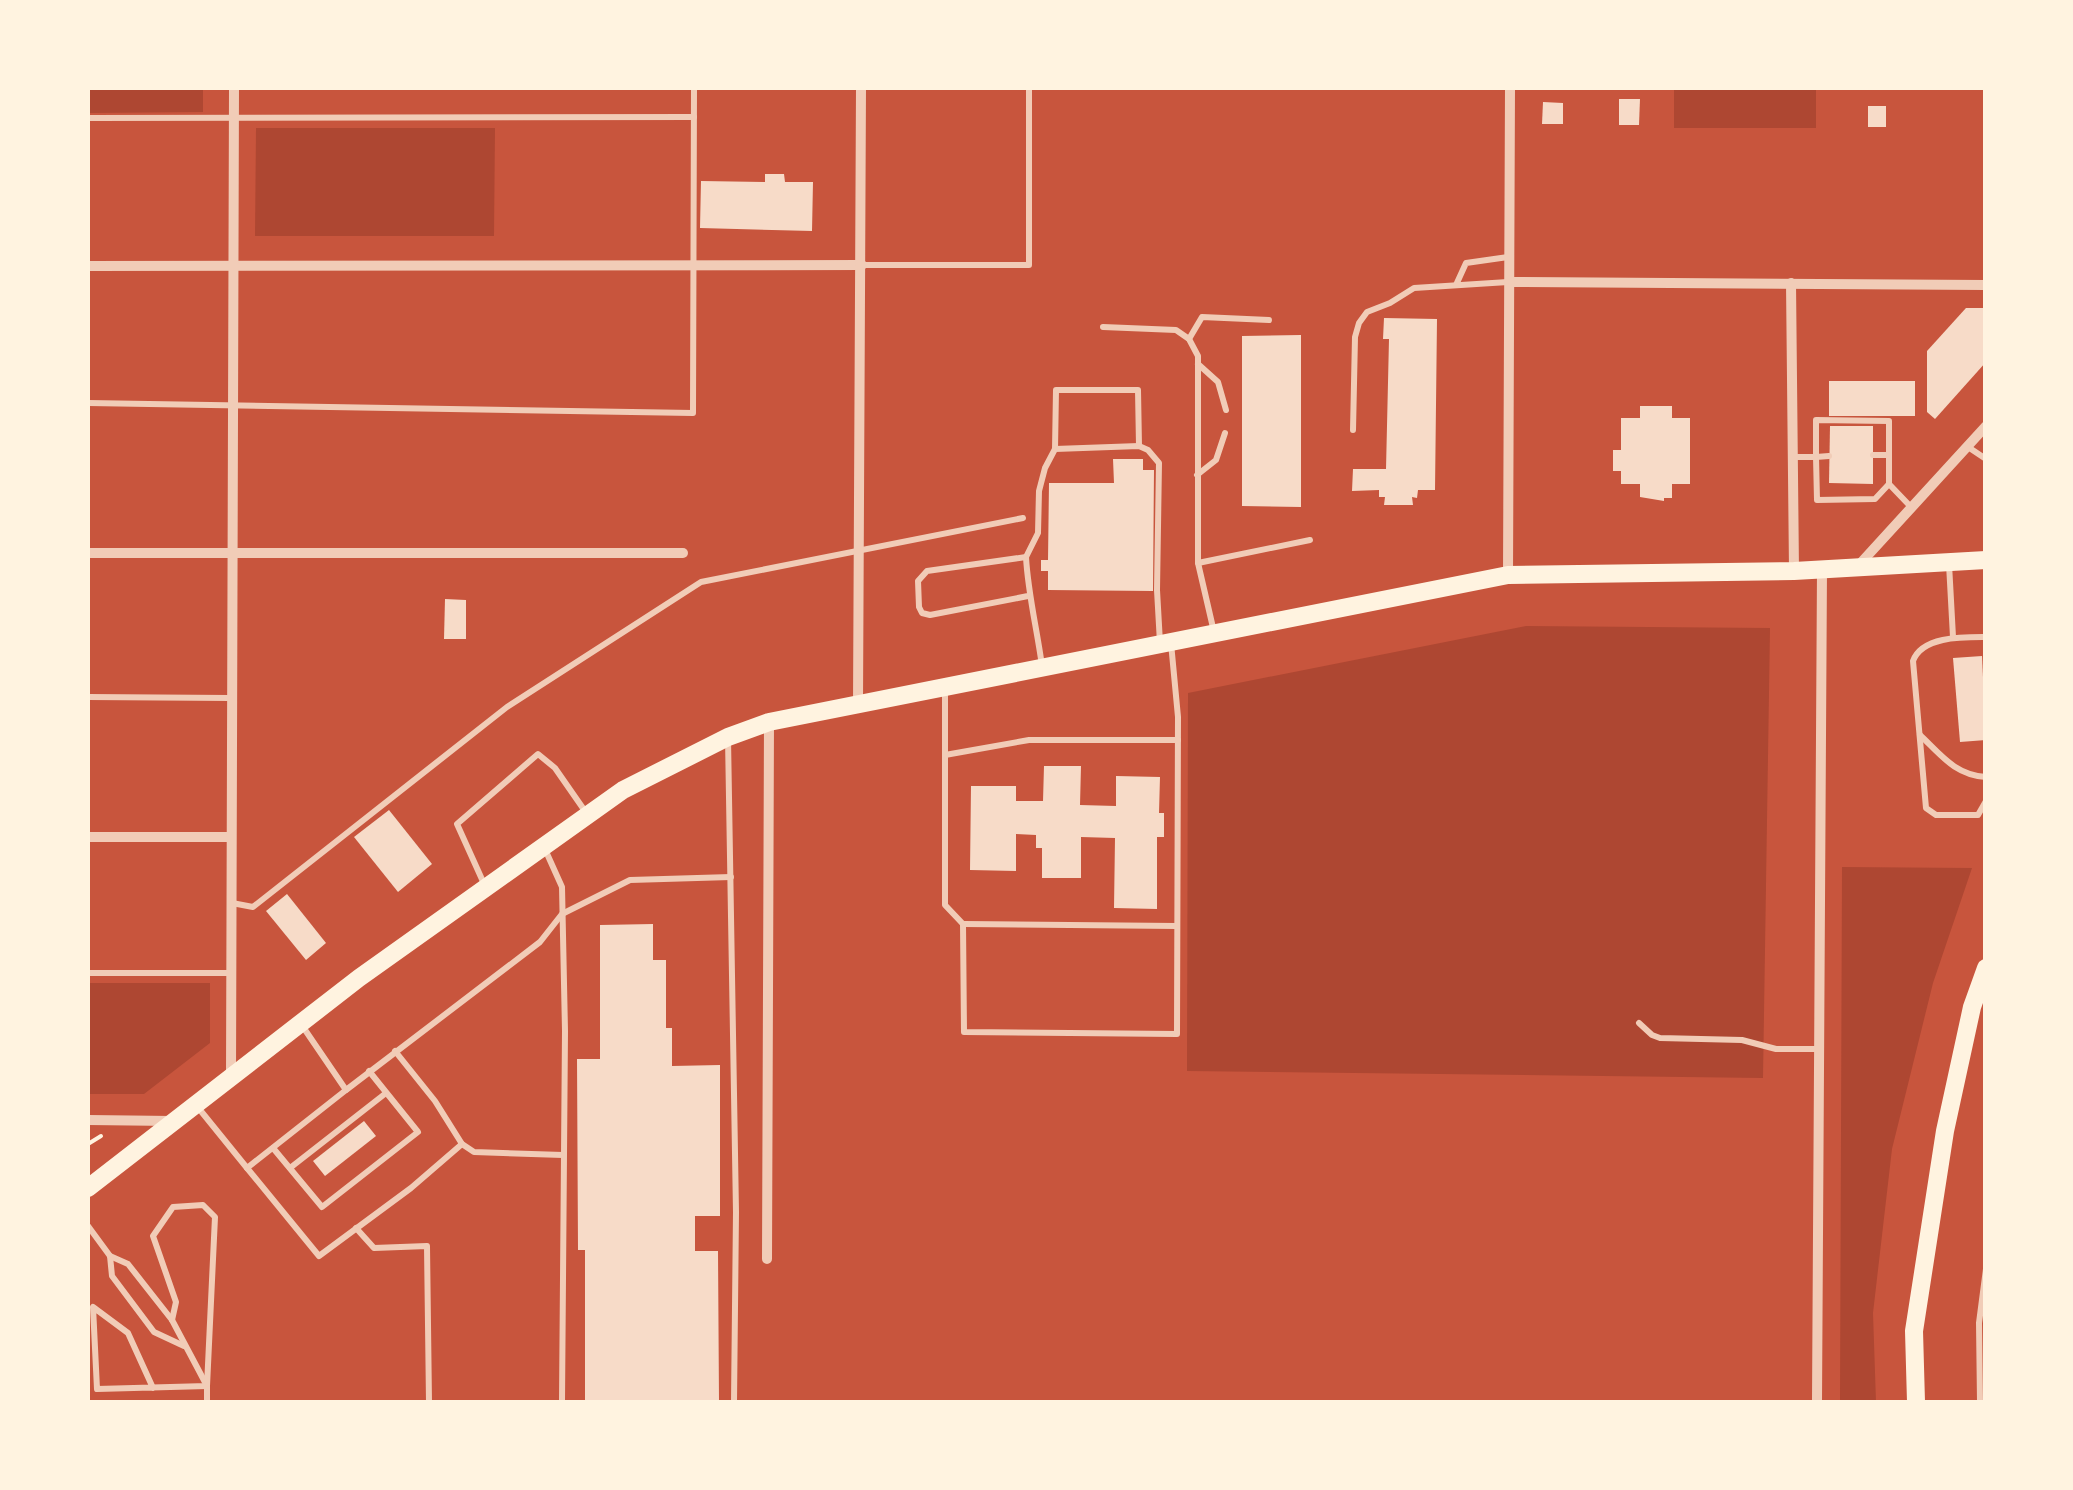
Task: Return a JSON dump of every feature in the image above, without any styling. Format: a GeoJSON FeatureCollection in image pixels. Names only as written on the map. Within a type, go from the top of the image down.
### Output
{"type":"FeatureCollection","features":[{"type":"Feature","properties":{"kind":"main road"},"geometry":{"type":"LineString","coordinates":[[88,1188],[300,1023],[622,790],[728,736],[768,722],[1508,574],[1794,570],[1986,560]]}},
{"type":"Feature","properties":{"kind":"main road"},"geometry":{"type":"LineString","coordinates":[[1916,1402],[1914,1332],[1940,1168],[1972,1007],[1986,968]]}},
{"type":"Feature","properties":{"kind":"street"},"geometry":{"type":"LineString","coordinates":[[231,1076],[234,88]]}},
{"type":"Feature","properties":{"kind":"street"},"geometry":{"type":"LineString","coordinates":[[858,704],[860,88]]}},
{"type":"Feature","properties":{"kind":"street"},"geometry":{"type":"LineString","coordinates":[[1508,574],[1510,88]]}},
{"type":"Feature","properties":{"kind":"street"},"geometry":{"type":"LineString","coordinates":[[88,266],[862,265]]}},
{"type":"Feature","properties":{"kind":"street"},"geometry":{"type":"LineString","coordinates":[[1509,282],[1986,284]]}},
{"type":"Feature","properties":{"kind":"street"},"geometry":{"type":"LineString","coordinates":[[1791,284],[1794,570]]}},
{"type":"Feature","properties":{"kind":"street"},"geometry":{"type":"LineString","coordinates":[[1857,567],[1986,426]]}},
{"type":"Feature","properties":{"kind":"street"},"geometry":{"type":"LineString","coordinates":[[88,553],[683,553]]}},
{"type":"Feature","properties":{"kind":"street"},"geometry":{"type":"LineString","coordinates":[[1816,1402],[1822,569]]}},
{"type":"Feature","properties":{"kind":"street"},"geometry":{"type":"LineString","coordinates":[[768,722],[768,1259]]}},
{"type":"Feature","properties":{"kind":"street"},"geometry":{"type":"LineString","coordinates":[[88,836],[231,837]]}},
{"type":"Feature","properties":{"kind":"street"},"geometry":{"type":"LineString","coordinates":[[88,1120],[174,1121]]}},
{"type":"Feature","properties":{"kind":"lane"},"geometry":{"type":"LineString","coordinates":[[88,404],[693,413],[694,88]]}},
{"type":"Feature","properties":{"kind":"lane"},"geometry":{"type":"LineString","coordinates":[[862,265],[1028,265],[1029,88]]}},
{"type":"Feature","properties":{"kind":"lane"},"geometry":{"type":"LineString","coordinates":[[88,118],[694,116]]}},
{"type":"Feature","properties":{"kind":"lane"},"geometry":{"type":"LineString","coordinates":[[1456,285],[1466,263],[1510,257]]}},
{"type":"Feature","properties":{"kind":"lane"},"geometry":{"type":"LineString","coordinates":[[1353,430],[1355,336],[1358,322],[1367,312],[1414,288],[1509,282]]}},
{"type":"Feature","properties":{"kind":"lane"},"geometry":{"type":"LineString","coordinates":[[1189,339],[1202,317],[1269,320]]}},
{"type":"Feature","properties":{"kind":"lane"},"geometry":{"type":"LineString","coordinates":[[1102,326],[1176,330],[1189,339],[1198,356],[1198,563],[1214,633]]}},
{"type":"Feature","properties":{"kind":"lane"},"geometry":{"type":"LineString","coordinates":[[1198,364],[1218,382],[1226,410]]}},
{"type":"Feature","properties":{"kind":"lane"},"geometry":{"type":"LineString","coordinates":[[1042,667],[1036,620],[1028,596],[1026,557],[1038,533],[1039,491],[1055,449],[1056,390],[1138,390],[1139,446]]}},
{"type":"Feature","properties":{"kind":"lane"},"geometry":{"type":"LineString","coordinates":[[1889,484],[1874,499],[1816,500],[1816,420],[1889,421],[1889,484],[1911,507]]}},
{"type":"Feature","properties":{"kind":"lane"},"geometry":{"type":"LineString","coordinates":[[1196,476],[1216,460],[1225,433]]}},
{"type":"Feature","properties":{"kind":"lane"},"geometry":{"type":"LineString","coordinates":[[945,686],[945,905],[963,924],[964,1032],[1177,1034],[1178,740],[1157,590],[1159,464],[1148,450],[1139,446],[1055,449]]}},
{"type":"Feature","properties":{"kind":"lane"},"geometry":{"type":"LineString","coordinates":[[1967,446],[1986,459]]}},
{"type":"Feature","properties":{"kind":"lane"},"geometry":{"type":"LineString","coordinates":[[1873,455],[1889,455]]}},
{"type":"Feature","properties":{"kind":"lane"},"geometry":{"type":"LineString","coordinates":[[1793,457],[1829,456]]}},
{"type":"Feature","properties":{"kind":"lane"},"geometry":{"type":"LineString","coordinates":[[231,903],[253,907],[507,708],[701,582],[1023,518]]}},
{"type":"Feature","properties":{"kind":"lane"},"geometry":{"type":"LineString","coordinates":[[1198,563],[1310,540]]}},
{"type":"Feature","properties":{"kind":"lane"},"geometry":{"type":"LineString","coordinates":[[1026,557],[928,570],[918,581],[918,607],[930,615],[1028,596]]}},
{"type":"Feature","properties":{"kind":"lane"},"geometry":{"type":"LineString","coordinates":[[1948,562],[1954,638]]}},
{"type":"Feature","properties":{"kind":"lane"},"geometry":{"type":"LineString","coordinates":[[1986,637],[1954,638],[1922,648],[1913,661],[1926,808],[1936,815],[1978,815],[1986,801]]}},
{"type":"Feature","properties":{"kind":"lane"},"geometry":{"type":"LineString","coordinates":[[88,696],[230,698]]}},
{"type":"Feature","properties":{"kind":"lane"},"geometry":{"type":"LineString","coordinates":[[1920,734],[1955,768],[1969,776],[1986,777]]}},
{"type":"Feature","properties":{"kind":"lane"},"geometry":{"type":"LineString","coordinates":[[728,736],[736,1212],[734,1402]]}},
{"type":"Feature","properties":{"kind":"lane"},"geometry":{"type":"LineString","coordinates":[[945,755],[1028,740],[1178,740]]}},
{"type":"Feature","properties":{"kind":"lane"},"geometry":{"type":"LineString","coordinates":[[486,888],[456,824],[538,754],[556,768],[588,815]]}},
{"type":"Feature","properties":{"kind":"lane"},"geometry":{"type":"LineString","coordinates":[[544,846],[562,887],[562,1402]]}},
{"type":"Feature","properties":{"kind":"lane"},"geometry":{"type":"LineString","coordinates":[[247,1168],[540,942],[562,914],[630,880],[731,877]]}},
{"type":"Feature","properties":{"kind":"lane"},"geometry":{"type":"LineString","coordinates":[[963,924],[1178,926]]}},
{"type":"Feature","properties":{"kind":"lane"},"geometry":{"type":"LineString","coordinates":[[88,973],[231,973]]}},
{"type":"Feature","properties":{"kind":"lane"},"geometry":{"type":"LineString","coordinates":[[300,1023],[346,1090]]}},
{"type":"Feature","properties":{"kind":"lane"},"geometry":{"type":"LineString","coordinates":[[1639,1023],[1660,1038],[1742,1040],[1776,1049],[1821,1049]]}},
{"type":"Feature","properties":{"kind":"lane"},"geometry":{"type":"LineString","coordinates":[[396,1050],[462,1144],[474,1152],[564,1155]]}},
{"type":"Feature","properties":{"kind":"lane"},"geometry":{"type":"LineString","coordinates":[[273,1148],[322,1206],[418,1132],[370,1072]]}},
{"type":"Feature","properties":{"kind":"lane"},"geometry":{"type":"LineString","coordinates":[[290,1168],[386,1092]]}},
{"type":"Feature","properties":{"kind":"lane"},"geometry":{"type":"LineString","coordinates":[[195,1104],[319,1256],[411,1188],[462,1144]]}},
{"type":"Feature","properties":{"kind":"lane"},"geometry":{"type":"LineString","coordinates":[[172,1320],[176,1302],[152,1236],[173,1207],[204,1206],[215,1217],[207,1402]]}},
{"type":"Feature","properties":{"kind":"lane"},"geometry":{"type":"LineString","coordinates":[[88,1226],[110,1256],[128,1264],[172,1320],[208,1386]]}},
{"type":"Feature","properties":{"kind":"lane"},"geometry":{"type":"LineString","coordinates":[[356,1228],[374,1248],[428,1246],[429,1402]]}},
{"type":"Feature","properties":{"kind":"lane"},"geometry":{"type":"LineString","coordinates":[[110,1256],[112,1276],[154,1332],[185,1346]]}},
{"type":"Feature","properties":{"kind":"lane"},"geometry":{"type":"LineString","coordinates":[[1980,1402],[1986,1269]]}},
{"type":"Feature","properties":{"kind":"lane"},"geometry":{"type":"LineString","coordinates":[[98,1402],[92,1307],[128,1334],[152,1388]]}},
{"type":"Feature","properties":{"kind":"lane"},"geometry":{"type":"LineString","coordinates":[[97,1390],[208,1386]]}},
{"type":"Feature","properties":{"kind":"shaded area"},"geometry":{"type":"Polygon","coordinates":[[[88,88],[203,88],[203,112],[88,113],[88,88]]]}},
{"type":"Feature","properties":{"kind":"shaded area"},"geometry":{"type":"Polygon","coordinates":[[[1674,88],[1816,88],[1816,128],[1674,128],[1674,88]]]}},
{"type":"Feature","properties":{"kind":"shaded area"},"geometry":{"type":"Polygon","coordinates":[[[256,128],[495,128],[494,236],[255,236],[256,128]]]}},
{"type":"Feature","properties":{"kind":"shaded area"},"geometry":{"type":"Polygon","coordinates":[[[1526,626],[1770,628],[1763,1078],[1187,1071],[1188,693],[1526,626]]]}},
{"type":"Feature","properties":{"kind":"shaded area"},"geometry":{"type":"Polygon","coordinates":[[[1842,867],[1972,868],[1933,983],[1892,1149],[1873,1313],[1876,1402],[1840,1402],[1842,867]]]}},
{"type":"Feature","properties":{"kind":"shaded area"},"geometry":{"type":"Polygon","coordinates":[[[88,983],[210,983],[210,1043],[144,1094],[88,1094],[88,983]]]}},
{"type":"Feature","properties":{"kind":"building"},"geometry":{"type":"Polygon","coordinates":[[[1619,99],[1640,99],[1639,125],[1619,125],[1619,99]]]}},
{"type":"Feature","properties":{"kind":"building"},"geometry":{"type":"Polygon","coordinates":[[[1543,102],[1563,103],[1563,124],[1542,124],[1543,102]]]}},
{"type":"Feature","properties":{"kind":"building"},"geometry":{"type":"Polygon","coordinates":[[[1868,106],[1886,106],[1886,127],[1868,127],[1868,106]]]}},
{"type":"Feature","properties":{"kind":"building"},"geometry":{"type":"Polygon","coordinates":[[[765,174],[784,174],[785,182],[813,182],[812,231],[700,228],[701,181],[765,182],[765,174]]]}},
{"type":"Feature","properties":{"kind":"building"},"geometry":{"type":"Polygon","coordinates":[[[1966,308],[1986,308],[1986,362],[1935,419],[1927,412],[1927,351],[1966,308]]]}},
{"type":"Feature","properties":{"kind":"building"},"geometry":{"type":"Polygon","coordinates":[[[1384,318],[1437,319],[1435,490],[1418,490],[1417,498],[1412,497],[1413,505],[1384,505],[1385,497],[1379,497],[1379,490],[1352,491],[1353,469],[1386,469],[1389,339],[1383,339],[1384,318]]]}},
{"type":"Feature","properties":{"kind":"building"},"geometry":{"type":"Polygon","coordinates":[[[1301,335],[1301,507],[1242,506],[1242,336],[1301,335]]]}},
{"type":"Feature","properties":{"kind":"building"},"geometry":{"type":"Polygon","coordinates":[[[1829,381],[1915,381],[1915,416],[1829,416],[1829,381]]]}},
{"type":"Feature","properties":{"kind":"building"},"geometry":{"type":"Polygon","coordinates":[[[1640,406],[1672,406],[1672,418],[1690,418],[1690,484],[1672,484],[1672,498],[1664,501],[1640,497],[1640,484],[1621,484],[1621,471],[1613,471],[1613,450],[1621,450],[1621,418],[1640,418],[1640,406]]]}},
{"type":"Feature","properties":{"kind":"building"},"geometry":{"type":"Polygon","coordinates":[[[1830,426],[1873,426],[1873,484],[1829,483],[1830,426]]]}},
{"type":"Feature","properties":{"kind":"building"},"geometry":{"type":"Polygon","coordinates":[[[1113,459],[1143,459],[1143,470],[1154,470],[1153,591],[1048,590],[1048,571],[1041,571],[1041,560],[1048,560],[1049,483],[1114,483],[1113,459]]]}},
{"type":"Feature","properties":{"kind":"building"},"geometry":{"type":"Polygon","coordinates":[[[445,599],[466,600],[466,639],[444,639],[445,599]]]}},
{"type":"Feature","properties":{"kind":"building"},"geometry":{"type":"Polygon","coordinates":[[[1982,656],[1986,740],[1960,742],[1953,658],[1982,656]]]}},
{"type":"Feature","properties":{"kind":"building"},"geometry":{"type":"Polygon","coordinates":[[[1044,766],[1081,766],[1080,805],[1116,806],[1116,776],[1160,777],[1159,813],[1164,813],[1164,837],[1157,837],[1157,909],[1114,908],[1115,838],[1081,837],[1081,878],[1042,878],[1042,848],[1036,848],[1036,835],[1016,834],[1016,871],[970,870],[971,786],[1016,786],[1016,801],[1043,801],[1044,766]]]}},
{"type":"Feature","properties":{"kind":"building"},"geometry":{"type":"Polygon","coordinates":[[[389,810],[432,864],[398,892],[354,837],[389,810]]]}},
{"type":"Feature","properties":{"kind":"building"},"geometry":{"type":"Polygon","coordinates":[[[287,894],[326,943],[306,960],[266,911],[287,894]]]}},
{"type":"Feature","properties":{"kind":"building"},"geometry":{"type":"Polygon","coordinates":[[[653,924],[653,960],[666,960],[666,1028],[672,1028],[672,1066],[720,1065],[720,1216],[695,1216],[695,1251],[718,1251],[719,1402],[585,1402],[585,1250],[578,1250],[577,1059],[600,1059],[600,925],[653,924]]]}},
{"type":"Feature","properties":{"kind":"building"},"geometry":{"type":"Polygon","coordinates":[[[364,1121],[376,1136],[325,1176],[313,1161],[364,1121]]]}}]}
